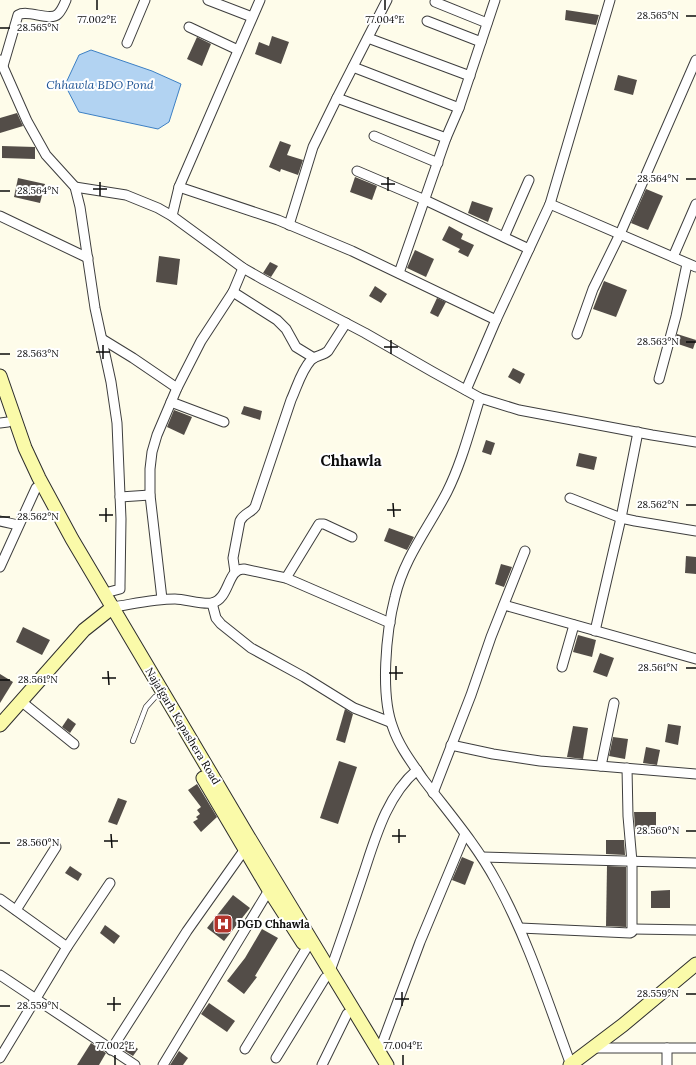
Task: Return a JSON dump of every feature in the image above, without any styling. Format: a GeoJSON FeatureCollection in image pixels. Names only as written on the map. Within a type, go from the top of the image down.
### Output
{"type":"FeatureCollection","features":[{"type":"Feature","properties":{"kind":"main road","name":"Najafgarh Kapashera Road"},"geometry":{"type":"LineString","coordinates":[[0,376],[14,419],[39,478],[72,540],[105,593],[110,610],[252,842],[328,975],[387,1065]]}},
{"type":"Feature","properties":{"kind":"main road"},"geometry":{"type":"LineString","coordinates":[[0,398],[4,422],[36,488],[110,610],[155,697],[269,890],[306,949],[328,975],[347,1014],[378,1065]]}},
{"type":"Feature","properties":{"kind":"main road"},"geometry":{"type":"LineString","coordinates":[[0,725],[22,702],[84,630],[110,610]]}},
{"type":"Feature","properties":{"kind":"main road"},"geometry":{"type":"LineString","coordinates":[[571,1065],[696,964]]}},
{"type":"Feature","properties":{"kind":"street"},"geometry":{"type":"LineString","coordinates":[[66,0],[59,14],[56,16],[51,17],[24,13],[18,15],[1,63],[20,107],[43,149],[75,187],[80,207],[95,308],[111,382],[117,423],[120,497],[120,588],[105,593]]}},
{"type":"Feature","properties":{"kind":"street"},"geometry":{"type":"LineString","coordinates":[[128,43],[145,0]]}},
{"type":"Feature","properties":{"kind":"street"},"geometry":{"type":"LineString","coordinates":[[208,0],[252,17]]}},
{"type":"Feature","properties":{"kind":"street"},"geometry":{"type":"LineString","coordinates":[[172,216],[180,188],[260,0]]}},
{"type":"Feature","properties":{"kind":"street"},"geometry":{"type":"LineString","coordinates":[[289,225],[310,156],[336,98],[388,0]]}},
{"type":"Feature","properties":{"kind":"street"},"geometry":{"type":"LineString","coordinates":[[399,273],[446,138],[459,108],[495,0]]}},
{"type":"Feature","properties":{"kind":"street"},"geometry":{"type":"LineString","coordinates":[[466,390],[496,320],[550,204],[610,0]]}},
{"type":"Feature","properties":{"kind":"street"},"geometry":{"type":"LineString","coordinates":[[436,2],[487,23]]}},
{"type":"Feature","properties":{"kind":"street"},"geometry":{"type":"LineString","coordinates":[[427,21],[481,42]]}},
{"type":"Feature","properties":{"kind":"street"},"geometry":{"type":"LineString","coordinates":[[188,27],[238,50]]}},
{"type":"Feature","properties":{"kind":"street"},"geometry":{"type":"LineString","coordinates":[[368,38],[470,76]]}},
{"type":"Feature","properties":{"kind":"street"},"geometry":{"type":"LineString","coordinates":[[576,334],[593,289],[620,234],[696,60]]}},
{"type":"Feature","properties":{"kind":"street"},"geometry":{"type":"LineString","coordinates":[[352,67],[459,108]]}},
{"type":"Feature","properties":{"kind":"street"},"geometry":{"type":"LineString","coordinates":[[336,98],[446,138]]}},
{"type":"Feature","properties":{"kind":"street"},"geometry":{"type":"LineString","coordinates":[[374,136],[438,163]]}},
{"type":"Feature","properties":{"kind":"street"},"geometry":{"type":"LineString","coordinates":[[357,171],[425,200],[529,249]]}},
{"type":"Feature","properties":{"kind":"street"},"geometry":{"type":"LineString","coordinates":[[504,237],[529,180]]}},
{"type":"Feature","properties":{"kind":"street"},"geometry":{"type":"LineString","coordinates":[[75,187],[126,195],[158,208],[172,216],[243,268],[346,323],[480,398],[519,410],[696,442]]}},
{"type":"Feature","properties":{"kind":"street"},"geometry":{"type":"LineString","coordinates":[[180,188],[289,225],[352,251],[496,320]]}},
{"type":"Feature","properties":{"kind":"street"},"geometry":{"type":"LineString","coordinates":[[550,204],[692,266],[659,379]]}},
{"type":"Feature","properties":{"kind":"street"},"geometry":{"type":"LineString","coordinates":[[673,257],[696,204]]}},
{"type":"Feature","properties":{"kind":"street"},"geometry":{"type":"LineString","coordinates":[[0,216],[88,258]]}},
{"type":"Feature","properties":{"kind":"street"},"geometry":{"type":"LineString","coordinates":[[162,599],[150,495],[150,468],[152,452],[176,388],[201,342],[233,292],[243,268]]}},
{"type":"Feature","properties":{"kind":"street"},"geometry":{"type":"LineString","coordinates":[[233,292],[281,323],[286,329],[296,348],[314,358]]}},
{"type":"Feature","properties":{"kind":"street"},"geometry":{"type":"LineString","coordinates":[[235,572],[233,558],[240,521],[242,517],[255,507],[291,400],[305,368],[314,358],[325,354],[328,351],[346,323]]}},
{"type":"Feature","properties":{"kind":"street"},"geometry":{"type":"LineString","coordinates":[[102,339],[133,358],[176,388]]}},
{"type":"Feature","properties":{"kind":"street"},"geometry":{"type":"LineString","coordinates":[[480,398],[455,475],[406,564],[394,598],[390,623],[386,673],[386,695],[390,722],[397,740],[417,770],[482,857],[505,897],[520,928],[571,1065]]}},
{"type":"Feature","properties":{"kind":"street"},"geometry":{"type":"LineString","coordinates":[[171,402],[224,422]]}},
{"type":"Feature","properties":{"kind":"street"},"geometry":{"type":"LineString","coordinates":[[595,631],[621,518],[638,432]]}},
{"type":"Feature","properties":{"kind":"street"},"geometry":{"type":"LineString","coordinates":[[0,567],[36,488]]}},
{"type":"Feature","properties":{"kind":"street"},"geometry":{"type":"LineString","coordinates":[[120,497],[150,495]]}},
{"type":"Feature","properties":{"kind":"street"},"geometry":{"type":"LineString","coordinates":[[570,498],[621,518],[651,525],[696,531]]}},
{"type":"Feature","properties":{"kind":"street"},"geometry":{"type":"LineString","coordinates":[[0,522],[18,525]]}},
{"type":"Feature","properties":{"kind":"street"},"geometry":{"type":"LineString","coordinates":[[286,578],[319,524],[324,524],[352,537]]}},
{"type":"Feature","properties":{"kind":"street"},"geometry":{"type":"LineString","coordinates":[[433,792],[525,551]]}},
{"type":"Feature","properties":{"kind":"street"},"geometry":{"type":"LineString","coordinates":[[110,610],[162,599],[212,603],[223,596],[235,572],[239,569],[244,569],[286,578],[390,623]]}},
{"type":"Feature","properties":{"kind":"street"},"geometry":{"type":"LineString","coordinates":[[212,603],[216,618],[221,624],[251,648],[304,677],[354,708],[390,722]]}},
{"type":"Feature","properties":{"kind":"street"},"geometry":{"type":"LineString","coordinates":[[504,605],[696,659]]}},
{"type":"Feature","properties":{"kind":"street"},"geometry":{"type":"LineString","coordinates":[[562,667],[574,625]]}},
{"type":"Feature","properties":{"kind":"street"},"geometry":{"type":"LineString","coordinates":[[22,702],[74,744]]}},
{"type":"Feature","properties":{"kind":"street"},"geometry":{"type":"LineString","coordinates":[[601,766],[614,703]]}},
{"type":"Feature","properties":{"kind":"street"},"geometry":{"type":"LineString","coordinates":[[451,745],[516,758],[696,774]]}},
{"type":"Feature","properties":{"kind":"street"},"geometry":{"type":"LineString","coordinates":[[520,928],[632,932],[632,862],[628,816],[627,768]]}},
{"type":"Feature","properties":{"kind":"street"},"geometry":{"type":"LineString","coordinates":[[276,1058],[328,975],[384,818],[400,787],[417,770]]}},
{"type":"Feature","properties":{"kind":"street"},"geometry":{"type":"LineString","coordinates":[[379,1052],[423,935],[464,834]]}},
{"type":"Feature","properties":{"kind":"street"},"geometry":{"type":"LineString","coordinates":[[16,910],[56,847]]}},
{"type":"Feature","properties":{"kind":"street"},"geometry":{"type":"LineString","coordinates":[[110,1050],[187,931],[245,849]]}},
{"type":"Feature","properties":{"kind":"street"},"geometry":{"type":"LineString","coordinates":[[482,857],[696,863]]}},
{"type":"Feature","properties":{"kind":"street"},"geometry":{"type":"LineString","coordinates":[[0,1058],[67,947],[110,883]]}},
{"type":"Feature","properties":{"kind":"street"},"geometry":{"type":"LineString","coordinates":[[163,1065],[269,890]]}},
{"type":"Feature","properties":{"kind":"street"},"geometry":{"type":"LineString","coordinates":[[0,900],[67,947]]}},
{"type":"Feature","properties":{"kind":"street"},"geometry":{"type":"LineString","coordinates":[[633,929],[696,930]]}},
{"type":"Feature","properties":{"kind":"street"},"geometry":{"type":"LineString","coordinates":[[245,1049],[306,949]]}},
{"type":"Feature","properties":{"kind":"street"},"geometry":{"type":"LineString","coordinates":[[0,975],[110,1050],[135,1065]]}},
{"type":"Feature","properties":{"kind":"street"},"geometry":{"type":"LineString","coordinates":[[322,1065],[347,1014]]}},
{"type":"Feature","properties":{"kind":"street"},"geometry":{"type":"LineString","coordinates":[[593,1048],[696,1048]]}},
{"type":"Feature","properties":{"kind":"street"},"geometry":{"type":"LineString","coordinates":[[667,1048],[667,1065]]}},
{"type":"Feature","properties":{"kind":"lane"},"geometry":{"type":"LineString","coordinates":[[133,741],[146,707],[155,697]]}},
{"type":"Feature","properties":{"kind":"water","name":"Chhawla BDO Pond"},"geometry":{"type":"Polygon","coordinates":[[[91,50],[152,71],[181,84],[169,122],[158,129],[79,112],[65,85],[79,55],[91,50]]]}},
{"type":"Feature","properties":{"kind":"building"},"geometry":{"type":"Polygon","coordinates":[[[566,10],[599,15],[596,25],[565,20],[566,10]]]}},
{"type":"Feature","properties":{"kind":"building"},"geometry":{"type":"Polygon","coordinates":[[[272,36],[289,42],[281,64],[255,54],[259,42],[269,46],[272,36]]]}},
{"type":"Feature","properties":{"kind":"building"},"geometry":{"type":"Polygon","coordinates":[[[197,37],[211,44],[202,66],[187,59],[197,37]]]}},
{"type":"Feature","properties":{"kind":"building"},"geometry":{"type":"Polygon","coordinates":[[[618,75],[637,80],[633,95],[614,90],[618,75]]]}},
{"type":"Feature","properties":{"kind":"building"},"geometry":{"type":"Polygon","coordinates":[[[17,113],[23,126],[0,133],[0,118],[17,113]]]}},
{"type":"Feature","properties":{"kind":"building"},"geometry":{"type":"Polygon","coordinates":[[[280,141],[291,145],[287,155],[303,160],[298,175],[281,169],[280,172],[269,167],[280,141]]]}},
{"type":"Feature","properties":{"kind":"building"},"geometry":{"type":"Polygon","coordinates":[[[2,146],[35,147],[35,159],[2,158],[2,146]]]}},
{"type":"Feature","properties":{"kind":"building"},"geometry":{"type":"Polygon","coordinates":[[[355,177],[377,186],[372,200],[350,192],[355,177]]]}},
{"type":"Feature","properties":{"kind":"building"},"geometry":{"type":"Polygon","coordinates":[[[18,178],[45,184],[40,203],[14,197],[18,178]]]}},
{"type":"Feature","properties":{"kind":"building"},"geometry":{"type":"Polygon","coordinates":[[[646,189],[663,196],[648,230],[631,223],[646,189]]]}},
{"type":"Feature","properties":{"kind":"building"},"geometry":{"type":"Polygon","coordinates":[[[472,201],[493,208],[488,222],[468,213],[472,201]]]}},
{"type":"Feature","properties":{"kind":"building"},"geometry":{"type":"Polygon","coordinates":[[[449,226],[463,234],[461,239],[474,245],[468,257],[458,252],[460,249],[442,240],[449,226]]]}},
{"type":"Feature","properties":{"kind":"building"},"geometry":{"type":"Polygon","coordinates":[[[415,250],[434,259],[426,277],[407,268],[415,250]]]}},
{"type":"Feature","properties":{"kind":"building"},"geometry":{"type":"Polygon","coordinates":[[[159,256],[180,259],[177,285],[156,282],[159,256]]]}},
{"type":"Feature","properties":{"kind":"building"},"geometry":{"type":"Polygon","coordinates":[[[270,262],[278,266],[271,277],[263,273],[270,262]]]}},
{"type":"Feature","properties":{"kind":"building"},"geometry":{"type":"Polygon","coordinates":[[[604,281],[627,290],[616,317],[593,309],[604,281]]]}},
{"type":"Feature","properties":{"kind":"building"},"geometry":{"type":"Polygon","coordinates":[[[375,286],[387,294],[381,303],[369,296],[375,286]]]}},
{"type":"Feature","properties":{"kind":"building"},"geometry":{"type":"Polygon","coordinates":[[[437,298],[446,302],[438,317],[430,313],[437,298]]]}},
{"type":"Feature","properties":{"kind":"building"},"geometry":{"type":"Polygon","coordinates":[[[677,334],[696,340],[693,349],[675,343],[677,334]]]}},
{"type":"Feature","properties":{"kind":"building"},"geometry":{"type":"Polygon","coordinates":[[[513,368],[525,374],[520,384],[508,377],[513,368]]]}},
{"type":"Feature","properties":{"kind":"building"},"geometry":{"type":"Polygon","coordinates":[[[244,406],[262,411],[260,420],[241,414],[244,406]]]}},
{"type":"Feature","properties":{"kind":"building"},"geometry":{"type":"Polygon","coordinates":[[[174,410],[192,417],[184,435],[167,427],[174,410]]]}},
{"type":"Feature","properties":{"kind":"building"},"geometry":{"type":"Polygon","coordinates":[[[486,440],[495,443],[491,455],[482,452],[486,440]]]}},
{"type":"Feature","properties":{"kind":"building"},"geometry":{"type":"Polygon","coordinates":[[[579,453],[597,457],[594,470],[576,466],[579,453]]]}},
{"type":"Feature","properties":{"kind":"building"},"geometry":{"type":"Polygon","coordinates":[[[389,528],[414,537],[407,550],[384,541],[389,528]]]}},
{"type":"Feature","properties":{"kind":"building"},"geometry":{"type":"Polygon","coordinates":[[[686,556],[696,557],[696,574],[685,573],[686,556]]]}},
{"type":"Feature","properties":{"kind":"building"},"geometry":{"type":"Polygon","coordinates":[[[501,564],[512,567],[504,587],[495,584],[501,564]]]}},
{"type":"Feature","properties":{"kind":"building"},"geometry":{"type":"Polygon","coordinates":[[[23,627],[50,640],[42,655],[16,642],[23,627]]]}},
{"type":"Feature","properties":{"kind":"building"},"geometry":{"type":"Polygon","coordinates":[[[578,635],[596,640],[592,657],[573,652],[578,635]]]}},
{"type":"Feature","properties":{"kind":"building"},"geometry":{"type":"Polygon","coordinates":[[[600,653],[614,658],[607,677],[593,672],[600,653]]]}},
{"type":"Feature","properties":{"kind":"building"},"geometry":{"type":"Polygon","coordinates":[[[0,674],[13,682],[0,703],[0,674]]]}},
{"type":"Feature","properties":{"kind":"building"},"geometry":{"type":"Polygon","coordinates":[[[345,709],[353,714],[345,743],[336,740],[345,709]]]}},
{"type":"Feature","properties":{"kind":"building"},"geometry":{"type":"Polygon","coordinates":[[[68,718],[76,724],[70,733],[62,727],[68,718]]]}},
{"type":"Feature","properties":{"kind":"building"},"geometry":{"type":"Polygon","coordinates":[[[668,724],[681,726],[678,745],[665,742],[668,724]]]}},
{"type":"Feature","properties":{"kind":"building"},"geometry":{"type":"Polygon","coordinates":[[[573,726],[588,728],[583,759],[567,757],[573,726]]]}},
{"type":"Feature","properties":{"kind":"building"},"geometry":{"type":"Polygon","coordinates":[[[613,737],[628,739],[625,759],[609,756],[613,737]]]}},
{"type":"Feature","properties":{"kind":"building"},"geometry":{"type":"Polygon","coordinates":[[[646,747],[660,750],[657,765],[643,763],[646,747]]]}},
{"type":"Feature","properties":{"kind":"building"},"geometry":{"type":"Polygon","coordinates":[[[339,761],[357,767],[338,824],[320,818],[339,761]]]}},
{"type":"Feature","properties":{"kind":"building"},"geometry":{"type":"Polygon","coordinates":[[[197,784],[217,817],[201,832],[193,822],[198,819],[196,817],[200,814],[197,810],[201,807],[188,790],[197,784]]]}},
{"type":"Feature","properties":{"kind":"building"},"geometry":{"type":"Polygon","coordinates":[[[118,798],[127,801],[117,825],[108,822],[118,798]]]}},
{"type":"Feature","properties":{"kind":"building"},"geometry":{"type":"Polygon","coordinates":[[[634,812],[656,812],[656,829],[635,829],[634,812]]]}},
{"type":"Feature","properties":{"kind":"building"},"geometry":{"type":"Polygon","coordinates":[[[606,840],[624,840],[625,855],[606,854],[606,840]]]}},
{"type":"Feature","properties":{"kind":"building"},"geometry":{"type":"Polygon","coordinates":[[[462,857],[474,862],[465,885],[452,880],[462,857]]]}},
{"type":"Feature","properties":{"kind":"building"},"geometry":{"type":"Polygon","coordinates":[[[70,866],[82,874],[78,881],[65,873],[70,866]]]}},
{"type":"Feature","properties":{"kind":"building"},"geometry":{"type":"Polygon","coordinates":[[[607,866],[626,867],[626,927],[606,926],[607,866]]]}},
{"type":"Feature","properties":{"kind":"building"},"geometry":{"type":"Polygon","coordinates":[[[670,890],[670,908],[651,908],[651,891],[670,890]]]}},
{"type":"Feature","properties":{"kind":"building"},"geometry":{"type":"Polygon","coordinates":[[[233,895],[250,908],[224,941],[207,928],[233,895]]]}},
{"type":"Feature","properties":{"kind":"building"},"geometry":{"type":"Polygon","coordinates":[[[105,925],[120,936],[114,944],[100,933],[105,925]]]}},
{"type":"Feature","properties":{"kind":"building"},"geometry":{"type":"Polygon","coordinates":[[[262,929],[278,938],[255,976],[257,977],[244,994],[227,981],[245,958],[262,929]]]}},
{"type":"Feature","properties":{"kind":"building"},"geometry":{"type":"Polygon","coordinates":[[[209,1003],[235,1021],[227,1032],[201,1014],[209,1003]]]}},
{"type":"Feature","properties":{"kind":"building"},"geometry":{"type":"Polygon","coordinates":[[[125,1040],[138,1049],[133,1056],[120,1048],[125,1040]]]}},
{"type":"Feature","properties":{"kind":"building"},"geometry":{"type":"Polygon","coordinates":[[[91,1043],[106,1053],[99,1065],[77,1065],[91,1043]]]}},
{"type":"Feature","properties":{"kind":"building"},"geometry":{"type":"Polygon","coordinates":[[[179,1051],[188,1058],[183,1065],[170,1065],[179,1051]]]}},
{"type":"Feature","properties":{"kind":"place","name":"DGD Chhawla"},"geometry":{"type":"Point","coordinates":[223,924]}},
{"type":"Feature","properties":{"kind":"district","name":"Chhawla"},"geometry":{"type":"Point","coordinates":[351,461]}}]}
